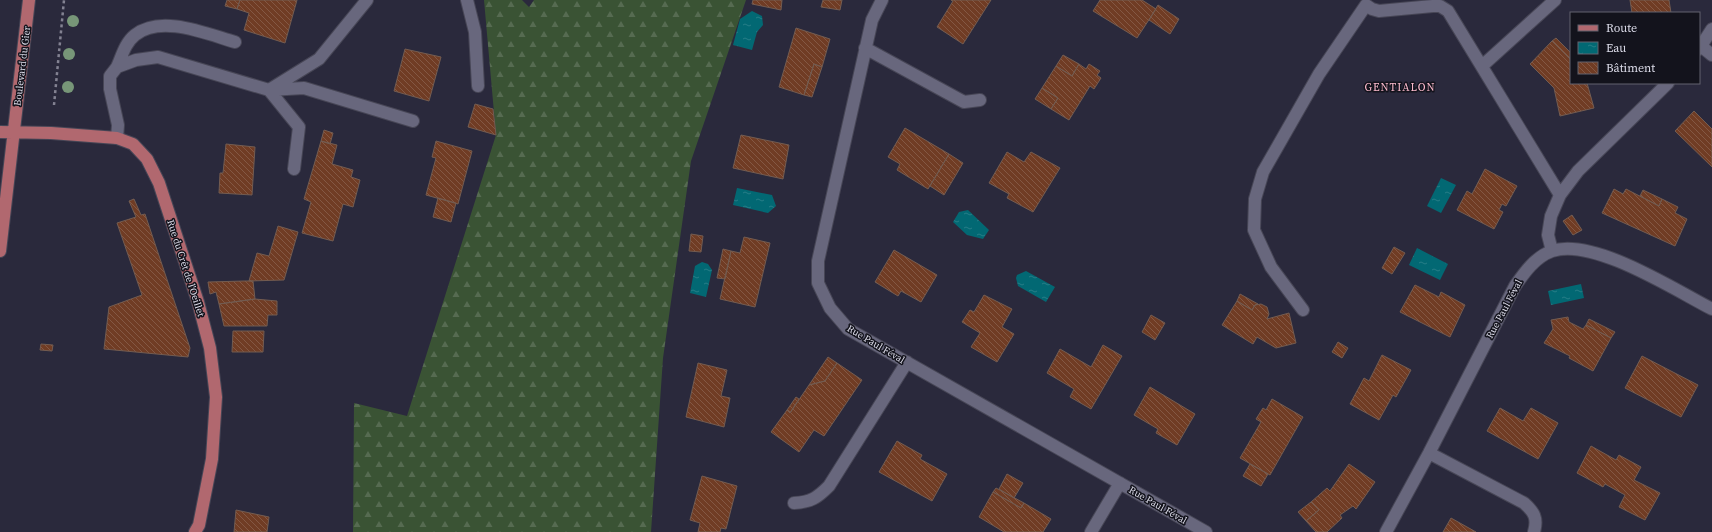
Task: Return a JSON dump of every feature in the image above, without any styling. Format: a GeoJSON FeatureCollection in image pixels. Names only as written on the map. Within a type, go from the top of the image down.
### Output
{"type":"FeatureCollection","features":[{"type":"Feature","properties":{"kind":"main road","name":"Boulevard du Gier"},"geometry":{"type":"LineString","coordinates":[[0,251],[13,132],[30,0]]}},
{"type":"Feature","properties":{"kind":"main road","name":"Rue du Crêt de l'Oeillet"},"geometry":{"type":"LineString","coordinates":[[0,132],[117,138],[133,144],[147,159],[159,183],[198,302],[210,348],[216,397],[212,459],[199,525],[195,532]]}},
{"type":"Feature","properties":{"kind":"street"},"geometry":{"type":"LineString","coordinates":[[269,90],[319,59],[367,0]]}},
{"type":"Feature","properties":{"kind":"street"},"geometry":{"type":"LineString","coordinates":[[467,0],[475,32],[478,86]]}},
{"type":"Feature","properties":{"kind":"street","name":"Rue Paul Féval"},"geometry":{"type":"LineString","coordinates":[[882,0],[872,20],[865,48],[818,261],[818,283],[830,308],[848,329],[1206,532]]}},
{"type":"Feature","properties":{"kind":"street"},"geometry":{"type":"LineString","coordinates":[[1482,66],[1555,0]]}},
{"type":"Feature","properties":{"kind":"street"},"geometry":{"type":"LineString","coordinates":[[1303,310],[1271,267],[1254,230],[1255,199],[1267,165],[1319,74],[1367,2],[1372,9],[1379,11],[1440,6],[1448,10],[1560,195]]}},
{"type":"Feature","properties":{"kind":"street"},"geometry":{"type":"LineString","coordinates":[[117,138],[118,125],[110,89],[110,76],[117,67],[126,47],[135,35],[150,27],[171,24],[236,42]]}},
{"type":"Feature","properties":{"kind":"street"},"geometry":{"type":"LineString","coordinates":[[1712,29],[1700,48],[1712,55]]}},
{"type":"Feature","properties":{"kind":"street"},"geometry":{"type":"LineString","coordinates":[[865,48],[964,102],[980,100]]}},
{"type":"Feature","properties":{"kind":"street"},"geometry":{"type":"LineString","coordinates":[[117,67],[136,60],[163,58],[269,90],[304,88],[413,121]]}},
{"type":"Feature","properties":{"kind":"street"},"geometry":{"type":"LineString","coordinates":[[1552,251],[1548,235],[1551,216],[1560,195],[1578,171],[1667,84]]}},
{"type":"Feature","properties":{"kind":"street"},"geometry":{"type":"LineString","coordinates":[[269,90],[299,127],[294,169]]}},
{"type":"Feature","properties":{"kind":"street","name":"Rue Paul Féval"},"geometry":{"type":"LineString","coordinates":[[1386,532],[1429,453],[1514,286],[1528,266],[1552,251],[1573,249],[1594,252],[1617,260],[1712,310]]}},
{"type":"Feature","properties":{"kind":"street"},"geometry":{"type":"LineString","coordinates":[[794,503],[808,503],[819,496],[829,486],[907,362]]}},
{"type":"Feature","properties":{"kind":"street"},"geometry":{"type":"LineString","coordinates":[[1429,453],[1524,503],[1533,510],[1537,520],[1534,532]]}},
{"type":"Feature","properties":{"kind":"street"},"geometry":{"type":"LineString","coordinates":[[1091,532],[1120,483]]}},
{"type":"Feature","properties":{"kind":"path"},"geometry":{"type":"LineString","coordinates":[[54,105],[64,0]]}},
{"type":"Feature","properties":{"kind":"green space"},"geometry":{"type":"Polygon","coordinates":[[[484,0],[522,0],[529,7],[534,0],[746,0],[691,161],[663,358],[651,532],[353,532],[354,403],[407,416],[496,135],[484,0]]]}},
{"type":"Feature","properties":{"kind":"water"},"geometry":{"type":"Polygon","coordinates":[[[752,11],[762,16],[763,25],[757,32],[752,50],[733,45],[740,19],[752,11]]]}},
{"type":"Feature","properties":{"kind":"water"},"geometry":{"type":"Polygon","coordinates":[[[1441,178],[1456,185],[1441,213],[1427,206],[1441,178]]]}},
{"type":"Feature","properties":{"kind":"water"},"geometry":{"type":"Polygon","coordinates":[[[737,188],[772,195],[776,206],[768,213],[733,205],[737,188]]]}},
{"type":"Feature","properties":{"kind":"water"},"geometry":{"type":"Polygon","coordinates":[[[968,210],[989,230],[983,239],[967,235],[953,222],[959,212],[968,210]]]}},
{"type":"Feature","properties":{"kind":"water"},"geometry":{"type":"Polygon","coordinates":[[[1417,248],[1448,264],[1440,280],[1409,265],[1417,248]]]}},
{"type":"Feature","properties":{"kind":"water"},"geometry":{"type":"Polygon","coordinates":[[[702,262],[708,264],[712,270],[706,297],[690,293],[695,266],[702,262]]]}},
{"type":"Feature","properties":{"kind":"water"},"geometry":{"type":"Polygon","coordinates":[[[1026,271],[1055,287],[1046,302],[1018,286],[1016,278],[1017,275],[1026,271]]]}},
{"type":"Feature","properties":{"kind":"water"},"geometry":{"type":"Polygon","coordinates":[[[1581,284],[1584,298],[1551,305],[1548,291],[1581,284]]]}},
{"type":"Feature","properties":{"kind":"building"},"geometry":{"type":"Polygon","coordinates":[[[227,0],[240,0],[237,9],[225,6],[227,0]]]}},
{"type":"Feature","properties":{"kind":"building"},"geometry":{"type":"Polygon","coordinates":[[[240,0],[297,0],[285,43],[244,30],[249,13],[237,9],[240,0]]]}},
{"type":"Feature","properties":{"kind":"building"},"geometry":{"type":"Polygon","coordinates":[[[753,0],[782,0],[781,10],[752,4],[753,0]]]}},
{"type":"Feature","properties":{"kind":"building"},"geometry":{"type":"Polygon","coordinates":[[[823,0],[842,0],[840,10],[821,7],[823,0]]]}},
{"type":"Feature","properties":{"kind":"building"},"geometry":{"type":"Polygon","coordinates":[[[951,0],[991,0],[963,44],[937,27],[953,1],[951,0]]]}},
{"type":"Feature","properties":{"kind":"building"},"geometry":{"type":"Polygon","coordinates":[[[1100,0],[1142,0],[1156,9],[1137,38],[1093,11],[1100,0]]]}},
{"type":"Feature","properties":{"kind":"building"},"geometry":{"type":"Polygon","coordinates":[[[1630,0],[1669,0],[1671,12],[1632,12],[1630,0]]]}},
{"type":"Feature","properties":{"kind":"building"},"geometry":{"type":"Polygon","coordinates":[[[1158,5],[1179,19],[1170,34],[1149,20],[1158,5]]]}},
{"type":"Feature","properties":{"kind":"building"},"geometry":{"type":"Polygon","coordinates":[[[796,28],[830,39],[822,67],[814,64],[804,95],[779,87],[796,28]]]}},
{"type":"Feature","properties":{"kind":"building"},"geometry":{"type":"Polygon","coordinates":[[[1556,38],[1570,52],[1570,59],[1552,41],[1556,38]]]}},
{"type":"Feature","properties":{"kind":"building"},"geometry":{"type":"Polygon","coordinates":[[[1552,41],[1570,59],[1570,84],[1587,84],[1594,108],[1560,116],[1554,88],[1530,64],[1552,41]]]}},
{"type":"Feature","properties":{"kind":"building"},"geometry":{"type":"Polygon","coordinates":[[[405,49],[441,57],[429,101],[394,91],[405,49]]]}},
{"type":"Feature","properties":{"kind":"building"},"geometry":{"type":"Polygon","coordinates":[[[1063,55],[1079,64],[1072,76],[1056,66],[1063,55]]]}},
{"type":"Feature","properties":{"kind":"building"},"geometry":{"type":"Polygon","coordinates":[[[814,64],[822,67],[812,97],[804,95],[814,64]]]}},
{"type":"Feature","properties":{"kind":"building"},"geometry":{"type":"Polygon","coordinates":[[[1079,64],[1086,69],[1089,64],[1100,71],[1097,75],[1101,78],[1094,89],[1090,86],[1069,120],[1051,109],[1058,98],[1042,88],[1056,66],[1072,76],[1079,64]]]}},
{"type":"Feature","properties":{"kind":"building"},"geometry":{"type":"Polygon","coordinates":[[[1042,88],[1058,98],[1051,109],[1035,99],[1042,88]]]}},
{"type":"Feature","properties":{"kind":"building"},"geometry":{"type":"Polygon","coordinates":[[[475,104],[493,109],[496,135],[468,127],[475,104]]]}},
{"type":"Feature","properties":{"kind":"building"},"geometry":{"type":"Polygon","coordinates":[[[1694,111],[1712,129],[1712,167],[1675,131],[1694,111]]]}},
{"type":"Feature","properties":{"kind":"building"},"geometry":{"type":"Polygon","coordinates":[[[905,128],[949,154],[928,189],[897,170],[900,164],[888,157],[905,128]]]}},
{"type":"Feature","properties":{"kind":"building"},"geometry":{"type":"Polygon","coordinates":[[[324,130],[333,133],[330,144],[321,141],[324,130]]]}},
{"type":"Feature","properties":{"kind":"building"},"geometry":{"type":"Polygon","coordinates":[[[741,135],[789,145],[783,179],[733,168],[741,135]]]}},
{"type":"Feature","properties":{"kind":"building"},"geometry":{"type":"Polygon","coordinates":[[[321,141],[337,145],[332,164],[353,170],[351,177],[360,180],[353,207],[343,204],[333,241],[302,233],[311,202],[304,199],[321,141]]]}},
{"type":"Feature","properties":{"kind":"building"},"geometry":{"type":"Polygon","coordinates":[[[436,141],[472,151],[458,204],[426,195],[436,158],[432,157],[436,141]]]}},
{"type":"Feature","properties":{"kind":"building"},"geometry":{"type":"Polygon","coordinates":[[[226,144],[255,147],[252,195],[219,193],[220,173],[223,173],[226,144]]]}},
{"type":"Feature","properties":{"kind":"building"},"geometry":{"type":"Polygon","coordinates":[[[1007,152],[1024,162],[1031,152],[1060,168],[1033,212],[1007,198],[1009,194],[989,183],[1007,152]]]}},
{"type":"Feature","properties":{"kind":"building"},"geometry":{"type":"Polygon","coordinates":[[[949,154],[963,163],[944,195],[930,186],[949,154]]]}},
{"type":"Feature","properties":{"kind":"building"},"geometry":{"type":"Polygon","coordinates":[[[1485,169],[1517,186],[1506,206],[1502,204],[1499,210],[1503,212],[1494,229],[1457,210],[1467,191],[1472,194],[1485,169]]]}},
{"type":"Feature","properties":{"kind":"building"},"geometry":{"type":"Polygon","coordinates":[[[1614,189],[1623,194],[1626,189],[1659,206],[1662,199],[1678,207],[1675,213],[1687,219],[1675,246],[1602,213],[1614,189]]]}},
{"type":"Feature","properties":{"kind":"building"},"geometry":{"type":"Polygon","coordinates":[[[1643,190],[1662,199],[1659,206],[1640,196],[1643,190]]]}},
{"type":"Feature","properties":{"kind":"building"},"geometry":{"type":"Polygon","coordinates":[[[438,198],[456,203],[451,222],[433,217],[438,198]]]}},
{"type":"Feature","properties":{"kind":"building"},"geometry":{"type":"Polygon","coordinates":[[[134,199],[141,215],[145,214],[190,348],[188,357],[104,349],[109,307],[142,295],[117,223],[136,217],[129,201],[134,199]]]}},
{"type":"Feature","properties":{"kind":"building"},"geometry":{"type":"Polygon","coordinates":[[[1572,215],[1582,230],[1573,235],[1563,221],[1572,215]]]}},
{"type":"Feature","properties":{"kind":"building"},"geometry":{"type":"Polygon","coordinates":[[[278,226],[298,232],[284,280],[249,281],[257,253],[269,256],[278,226]]]}},
{"type":"Feature","properties":{"kind":"building"},"geometry":{"type":"Polygon","coordinates":[[[691,234],[703,236],[701,252],[689,251],[691,234]]]}},
{"type":"Feature","properties":{"kind":"building"},"geometry":{"type":"Polygon","coordinates":[[[744,237],[770,243],[755,307],[720,299],[731,251],[740,253],[744,237]]]}},
{"type":"Feature","properties":{"kind":"building"},"geometry":{"type":"Polygon","coordinates":[[[1394,247],[1405,253],[1392,274],[1382,268],[1394,247]]]}},
{"type":"Feature","properties":{"kind":"building"},"geometry":{"type":"Polygon","coordinates":[[[723,249],[731,251],[725,279],[717,278],[723,249]]]}},
{"type":"Feature","properties":{"kind":"building"},"geometry":{"type":"Polygon","coordinates":[[[894,250],[937,275],[921,302],[901,291],[898,296],[875,282],[894,250]]]}},
{"type":"Feature","properties":{"kind":"building"},"geometry":{"type":"Polygon","coordinates":[[[253,281],[255,299],[219,304],[216,292],[210,294],[208,282],[253,281]]]}},
{"type":"Feature","properties":{"kind":"building"},"geometry":{"type":"Polygon","coordinates":[[[1415,285],[1439,297],[1441,292],[1465,305],[1450,337],[1400,312],[1415,285]]]}},
{"type":"Feature","properties":{"kind":"building"},"geometry":{"type":"Polygon","coordinates":[[[1240,294],[1258,304],[1255,305],[1252,310],[1237,301],[1240,294]]]}},
{"type":"Feature","properties":{"kind":"building"},"geometry":{"type":"Polygon","coordinates":[[[984,295],[1012,309],[1002,327],[1014,334],[997,362],[971,347],[980,333],[962,322],[970,310],[974,312],[984,295]]]}},
{"type":"Feature","properties":{"kind":"building"},"geometry":{"type":"Polygon","coordinates":[[[255,299],[277,301],[277,315],[268,315],[267,326],[224,326],[219,304],[255,299]]]}},
{"type":"Feature","properties":{"kind":"building"},"geometry":{"type":"Polygon","coordinates":[[[1237,301],[1252,310],[1255,305],[1261,304],[1267,307],[1269,314],[1267,319],[1289,313],[1296,343],[1276,348],[1257,337],[1253,344],[1222,325],[1237,301]]]}},
{"type":"Feature","properties":{"kind":"building"},"geometry":{"type":"Polygon","coordinates":[[[1151,315],[1165,323],[1155,340],[1142,332],[1151,315]]]}},
{"type":"Feature","properties":{"kind":"building"},"geometry":{"type":"Polygon","coordinates":[[[1568,317],[1569,322],[1583,329],[1586,325],[1611,338],[1593,371],[1569,358],[1570,356],[1544,343],[1553,329],[1551,320],[1568,317]]]}},
{"type":"Feature","properties":{"kind":"building"},"geometry":{"type":"Polygon","coordinates":[[[1589,319],[1615,332],[1611,338],[1586,325],[1589,319]]]}},
{"type":"Feature","properties":{"kind":"building"},"geometry":{"type":"Polygon","coordinates":[[[233,331],[264,331],[263,352],[232,352],[233,331]]]}},
{"type":"Feature","properties":{"kind":"building"},"geometry":{"type":"Polygon","coordinates":[[[1338,342],[1348,348],[1342,358],[1332,352],[1338,342]]]}},
{"type":"Feature","properties":{"kind":"building"},"geometry":{"type":"Polygon","coordinates":[[[41,344],[53,345],[52,351],[40,350],[41,344]]]}},
{"type":"Feature","properties":{"kind":"building"},"geometry":{"type":"Polygon","coordinates":[[[1103,345],[1122,356],[1091,409],[1070,397],[1074,389],[1047,373],[1060,349],[1091,367],[1103,345]]]}},
{"type":"Feature","properties":{"kind":"building"},"geometry":{"type":"Polygon","coordinates":[[[1382,355],[1411,370],[1396,397],[1393,395],[1379,420],[1350,404],[1364,378],[1369,381],[1382,355]]]}},
{"type":"Feature","properties":{"kind":"building"},"geometry":{"type":"Polygon","coordinates":[[[1642,356],[1698,385],[1681,417],[1625,388],[1642,356]]]}},
{"type":"Feature","properties":{"kind":"building"},"geometry":{"type":"Polygon","coordinates":[[[828,357],[837,363],[825,381],[809,385],[828,357]]]}},
{"type":"Feature","properties":{"kind":"building"},"geometry":{"type":"Polygon","coordinates":[[[698,363],[727,370],[721,396],[730,398],[724,427],[686,417],[698,363]]]}},
{"type":"Feature","properties":{"kind":"building"},"geometry":{"type":"Polygon","coordinates":[[[837,363],[862,380],[824,436],[814,430],[799,452],[771,432],[787,410],[790,413],[809,385],[825,381],[837,363]]]}},
{"type":"Feature","properties":{"kind":"building"},"geometry":{"type":"Polygon","coordinates":[[[1150,387],[1195,414],[1177,445],[1156,433],[1158,429],[1134,415],[1150,387]]]}},
{"type":"Feature","properties":{"kind":"building"},"geometry":{"type":"Polygon","coordinates":[[[796,397],[799,399],[790,413],[787,410],[796,397]]]}},
{"type":"Feature","properties":{"kind":"building"},"geometry":{"type":"Polygon","coordinates":[[[1272,399],[1303,417],[1270,475],[1240,458],[1261,422],[1256,419],[1263,408],[1266,410],[1272,399]]]}},
{"type":"Feature","properties":{"kind":"building"},"geometry":{"type":"Polygon","coordinates":[[[1500,408],[1523,421],[1531,408],[1558,423],[1538,459],[1487,431],[1500,408]]]}},
{"type":"Feature","properties":{"kind":"building"},"geometry":{"type":"Polygon","coordinates":[[[897,441],[922,455],[920,459],[947,474],[932,501],[879,472],[897,441]]]}},
{"type":"Feature","properties":{"kind":"building"},"geometry":{"type":"Polygon","coordinates":[[[1591,446],[1616,460],[1619,455],[1641,467],[1634,480],[1660,493],[1645,520],[1619,507],[1625,495],[1605,484],[1603,487],[1577,473],[1591,446]]]}},
{"type":"Feature","properties":{"kind":"building"},"geometry":{"type":"Polygon","coordinates":[[[1250,464],[1268,474],[1261,486],[1243,476],[1250,464]]]}},
{"type":"Feature","properties":{"kind":"building"},"geometry":{"type":"Polygon","coordinates":[[[1349,464],[1375,482],[1356,509],[1353,506],[1340,515],[1342,518],[1327,532],[1316,532],[1306,521],[1319,510],[1311,502],[1327,488],[1330,491],[1349,464]]]}},
{"type":"Feature","properties":{"kind":"building"},"geometry":{"type":"Polygon","coordinates":[[[1007,474],[1023,483],[1014,498],[999,489],[1007,474]]]}},
{"type":"Feature","properties":{"kind":"building"},"geometry":{"type":"Polygon","coordinates":[[[702,476],[737,486],[726,529],[721,528],[720,532],[698,532],[700,523],[690,520],[702,476]]]}},
{"type":"Feature","properties":{"kind":"building"},"geometry":{"type":"Polygon","coordinates":[[[996,488],[1024,503],[1021,508],[993,492],[996,488]]]}},
{"type":"Feature","properties":{"kind":"building"},"geometry":{"type":"Polygon","coordinates":[[[993,492],[1021,508],[1024,503],[1051,519],[1043,532],[1004,532],[979,517],[993,492]]]}},
{"type":"Feature","properties":{"kind":"building"},"geometry":{"type":"Polygon","coordinates":[[[1311,502],[1319,510],[1306,521],[1298,512],[1311,502]]]}},
{"type":"Feature","properties":{"kind":"building"},"geometry":{"type":"Polygon","coordinates":[[[236,510],[269,517],[267,532],[234,532],[236,510]]]}},
{"type":"Feature","properties":{"kind":"building"},"geometry":{"type":"Polygon","coordinates":[[[1451,518],[1476,532],[1443,532],[1451,518]]]}},
{"type":"Feature","properties":{"kind":"district","name":"GENTIALON"},"geometry":{"type":"Point","coordinates":[1400,87]}}]}
